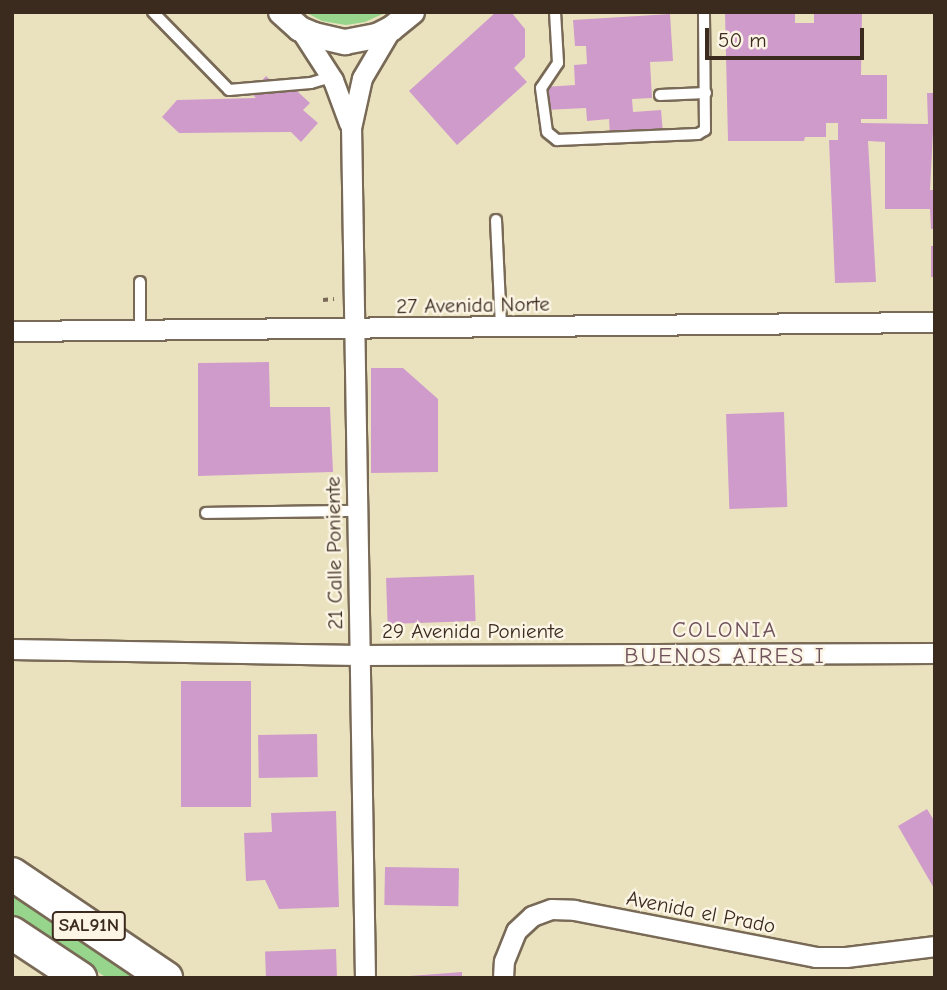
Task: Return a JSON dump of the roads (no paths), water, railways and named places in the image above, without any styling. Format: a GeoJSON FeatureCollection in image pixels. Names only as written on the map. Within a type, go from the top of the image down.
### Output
{"type":"FeatureCollection","features":[{"type":"Feature","properties":{"kind":"main road","name":"SAL91N"},"geometry":{"type":"LineString","coordinates":[[12,874],[166,978]]}},
{"type":"Feature","properties":{"kind":"main road","name":"SAL91N"},"geometry":{"type":"LineString","coordinates":[[12,933],[80,978]]}},
{"type":"Feature","properties":{"kind":"street"},"geometry":{"type":"LineString","coordinates":[[286,18],[330,40],[345,41],[362,40],[391,29],[412,12]]}},
{"type":"Feature","properties":{"kind":"street","name":"21 Calle Poniente"},"geometry":{"type":"LineString","coordinates":[[286,18],[331,77],[351,128]]}},
{"type":"Feature","properties":{"kind":"street","name":"21 Calle Poniente"},"geometry":{"type":"LineString","coordinates":[[365,978],[351,128],[362,78],[391,29]]}},
{"type":"Feature","properties":{"kind":"street","name":"27 Avenida Norte"},"geometry":{"type":"LineString","coordinates":[[12,331],[935,322]]}},
{"type":"Feature","properties":{"kind":"street","name":"29 Avenida Poniente"},"geometry":{"type":"LineString","coordinates":[[12,649],[358,654],[935,653]]}},
{"type":"Feature","properties":{"kind":"street","name":"Avenida el Prado"},"geometry":{"type":"LineString","coordinates":[[503,978],[503,961],[516,931],[532,916],[551,909],[830,958],[935,946]]}},
{"type":"Feature","properties":{"kind":"street"},"geometry":{"type":"LineString","coordinates":[[830,958],[832,978]]}},
{"type":"Feature","properties":{"kind":"lane"},"geometry":{"type":"LineString","coordinates":[[153,12],[229,90],[311,83],[331,77]]}},
{"type":"Feature","properties":{"kind":"lane"},"geometry":{"type":"LineString","coordinates":[[555,12],[558,63],[541,88],[547,132],[557,140],[698,134],[705,130],[704,12]]}},
{"type":"Feature","properties":{"kind":"lane"},"geometry":{"type":"LineString","coordinates":[[660,95],[706,93]]}},
{"type":"Feature","properties":{"kind":"lane"},"geometry":{"type":"LineString","coordinates":[[496,220],[501,327]]}},
{"type":"Feature","properties":{"kind":"lane"},"geometry":{"type":"LineString","coordinates":[[140,282],[140,330]]}},
{"type":"Feature","properties":{"kind":"lane"},"geometry":{"type":"LineString","coordinates":[[206,513],[356,511]]}},
{"type":"Feature","properties":{"kind":"district","name":"COLONIA BUENOS AIRES I"},"geometry":{"type":"Point","coordinates":[725,643]}}]}
